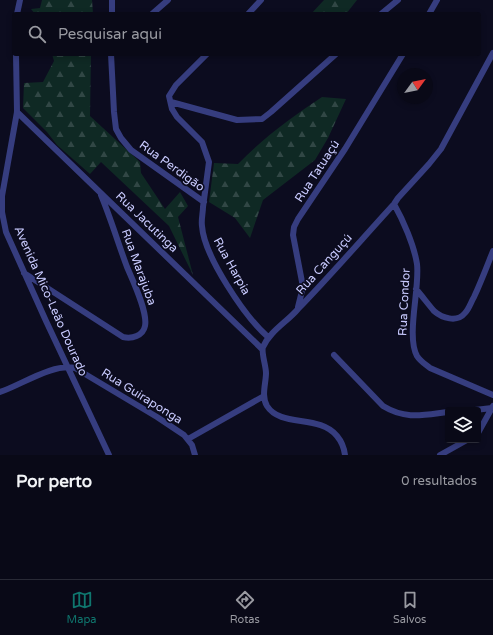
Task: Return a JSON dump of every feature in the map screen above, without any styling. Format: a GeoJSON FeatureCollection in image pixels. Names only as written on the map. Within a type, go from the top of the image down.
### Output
{"type":"FeatureCollection","features":[{"type":"Feature","properties":{"kind":"street"},"geometry":{"type":"LineString","coordinates":[[17,12],[20,0]]}},
{"type":"Feature","properties":{"kind":"street"},"geometry":{"type":"LineString","coordinates":[[112,0],[112,12]]}},
{"type":"Feature","properties":{"kind":"street"},"geometry":{"type":"LineString","coordinates":[[154,12],[168,0]]}},
{"type":"Feature","properties":{"kind":"street"},"geometry":{"type":"LineString","coordinates":[[250,12],[262,0]]}},
{"type":"Feature","properties":{"kind":"street"},"geometry":{"type":"LineString","coordinates":[[383,12],[398,0]]}},
{"type":"Feature","properties":{"kind":"street"},"geometry":{"type":"LineString","coordinates":[[430,12],[437,0]]}},
{"type":"Feature","properties":{"kind":"street"},"geometry":{"type":"LineString","coordinates":[[394,204],[441,149],[493,53]]}},
{"type":"Feature","properties":{"kind":"street","name":"Avenida Mico-Leão Dourado"},"geometry":{"type":"LineString","coordinates":[[16,56],[17,112],[2,196],[3,231],[109,455]]}},
{"type":"Feature","properties":{"kind":"street","name":"Rua Perdigão"},"geometry":{"type":"LineString","coordinates":[[111,56],[116,129],[121,138],[131,150],[204,202]]}},
{"type":"Feature","properties":{"kind":"street"},"geometry":{"type":"LineString","coordinates":[[205,56],[176,85],[169,96],[170,102],[237,120],[262,119],[334,56]]}},
{"type":"Feature","properties":{"kind":"street","name":"Rua Tatuaçú"},"geometry":{"type":"LineString","coordinates":[[297,311],[301,300],[303,287],[293,235],[294,227],[345,149],[402,56]]}},
{"type":"Feature","properties":{"kind":"street","name":"Rua Harpia"},"geometry":{"type":"LineString","coordinates":[[170,102],[177,117],[202,142],[207,152],[209,162],[202,224],[203,237],[207,247],[236,299],[260,330],[268,337]]}},
{"type":"Feature","properties":{"kind":"street","name":"Rua Jacutinga"},"geometry":{"type":"LineString","coordinates":[[17,112],[262,349]]}},
{"type":"Feature","properties":{"kind":"street","name":"Rua Marajuba"},"geometry":{"type":"LineString","coordinates":[[24,273],[123,337],[130,338],[140,334],[145,328],[145,316],[138,293],[100,192]]}},
{"type":"Feature","properties":{"kind":"street","name":"Rua Condor"},"geometry":{"type":"LineString","coordinates":[[394,204],[403,220],[417,264],[418,279],[416,289],[413,343],[417,356],[421,362],[430,368],[493,395]]}},
{"type":"Feature","properties":{"kind":"street","name":"Rua Canguçú"},"geometry":{"type":"LineString","coordinates":[[268,337],[297,311],[394,204]]}},
{"type":"Feature","properties":{"kind":"street"},"geometry":{"type":"LineString","coordinates":[[416,289],[435,311],[443,316],[458,318],[464,314],[482,281],[493,250]]}},
{"type":"Feature","properties":{"kind":"street"},"geometry":{"type":"LineString","coordinates":[[268,337],[262,349],[266,373],[264,396],[266,405],[276,415],[315,423],[330,430],[340,440],[344,450],[344,455]]}},
{"type":"Feature","properties":{"kind":"street"},"geometry":{"type":"LineString","coordinates":[[334,355],[384,406],[392,411],[414,416],[445,412]]}},
{"type":"Feature","properties":{"kind":"street"},"geometry":{"type":"LineString","coordinates":[[0,392],[56,368],[68,366]]}},
{"type":"Feature","properties":{"kind":"street","name":"Rua Guiraponga"},"geometry":{"type":"LineString","coordinates":[[68,366],[83,372],[184,435],[192,445],[196,455]]}},
{"type":"Feature","properties":{"kind":"street"},"geometry":{"type":"LineString","coordinates":[[188,439],[264,396]]}},
{"type":"Feature","properties":{"kind":"street"},"geometry":{"type":"LineString","coordinates":[[481,409],[492,407]]}},
{"type":"Feature","properties":{"kind":"street"},"geometry":{"type":"LineString","coordinates":[[481,427],[492,407]]}},
{"type":"Feature","properties":{"kind":"street"},"geometry":{"type":"LineString","coordinates":[[440,455],[462,443]]}},
{"type":"Feature","properties":{"kind":"green space"},"geometry":{"type":"Polygon","coordinates":[[[42,0],[92,0],[93,12],[33,12],[31,9],[40,8],[42,0]]]}},
{"type":"Feature","properties":{"kind":"green space"},"geometry":{"type":"Polygon","coordinates":[[[324,0],[357,0],[348,12],[313,12],[324,0]]]}},
{"type":"Feature","properties":{"kind":"green space"},"geometry":{"type":"Polygon","coordinates":[[[53,56],[91,56],[90,116],[140,162],[141,173],[165,209],[180,192],[188,206],[178,217],[193,275],[169,226],[101,162],[90,174],[57,145],[47,132],[23,108],[24,83],[43,82],[54,61],[53,56]]]}},
{"type":"Feature","properties":{"kind":"green space"},"geometry":{"type":"Polygon","coordinates":[[[322,97],[346,99],[328,138],[315,160],[263,200],[250,238],[235,218],[209,202],[214,163],[238,164],[257,145],[278,128],[322,97]]]}}]}
